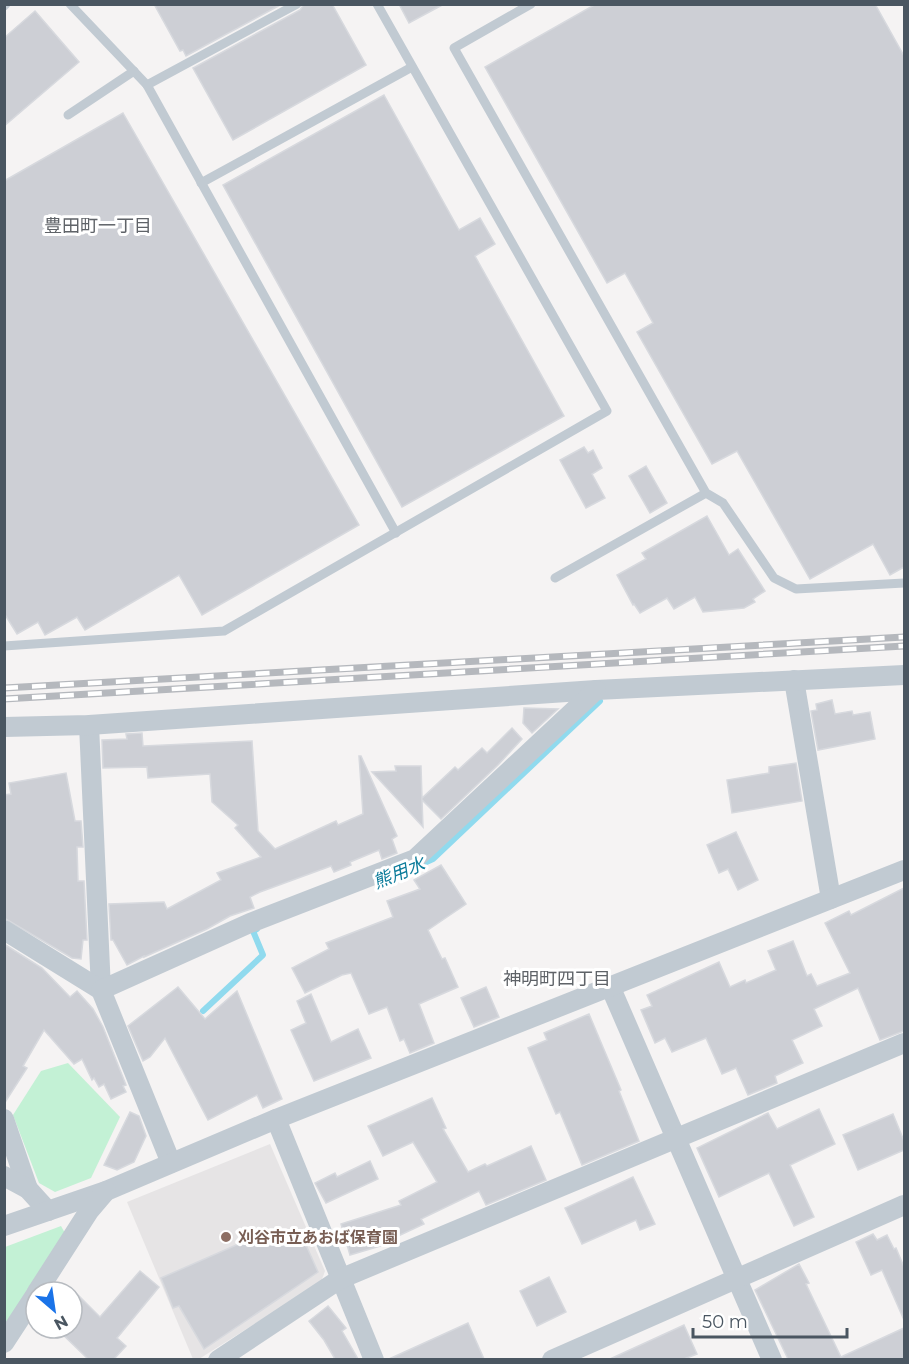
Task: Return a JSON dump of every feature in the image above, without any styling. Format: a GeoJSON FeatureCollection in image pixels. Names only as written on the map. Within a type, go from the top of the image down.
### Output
{"type":"FeatureCollection","features":[{"type":"Feature","properties":{"kind":"street"},"geometry":{"type":"LineString","coordinates":[[4,728],[89,725],[596,690],[904,675]]}},
{"type":"Feature","properties":{"kind":"street"},"geometry":{"type":"LineString","coordinates":[[794,680],[831,899]]}},
{"type":"Feature","properties":{"kind":"street"},"geometry":{"type":"LineString","coordinates":[[101,990],[250,923],[415,859],[596,690]]}},
{"type":"Feature","properties":{"kind":"street"},"geometry":{"type":"LineString","coordinates":[[89,725],[101,990],[171,1163]]}},
{"type":"Feature","properties":{"kind":"street"},"geometry":{"type":"LineString","coordinates":[[4,1227],[106,1191],[276,1119],[904,870]]}},
{"type":"Feature","properties":{"kind":"street"},"geometry":{"type":"LineString","coordinates":[[4,930],[101,990]]}},
{"type":"Feature","properties":{"kind":"street"},"geometry":{"type":"LineString","coordinates":[[610,986],[772,1359]]}},
{"type":"Feature","properties":{"kind":"street"},"geometry":{"type":"LineString","coordinates":[[218,1359],[340,1279],[904,1043]]}},
{"type":"Feature","properties":{"kind":"street"},"geometry":{"type":"LineString","coordinates":[[4,1119],[28,1189]]}},
{"type":"Feature","properties":{"kind":"street"},"geometry":{"type":"LineString","coordinates":[[276,1119],[374,1359]]}},
{"type":"Feature","properties":{"kind":"street"},"geometry":{"type":"LineString","coordinates":[[4,1176],[28,1189],[48,1211]]}},
{"type":"Feature","properties":{"kind":"street"},"geometry":{"type":"LineString","coordinates":[[45,1280],[89,1211],[106,1191]]}},
{"type":"Feature","properties":{"kind":"street"},"geometry":{"type":"LineString","coordinates":[[552,1359],[904,1205]]}},
{"type":"Feature","properties":{"kind":"street"},"geometry":{"type":"LineString","coordinates":[[4,1343],[24,1313]]}},
{"type":"Feature","properties":{"kind":"lane"},"geometry":{"type":"LineString","coordinates":[[70,4],[147,85],[396,533]]}},
{"type":"Feature","properties":{"kind":"lane"},"geometry":{"type":"LineString","coordinates":[[147,85],[297,4]]}},
{"type":"Feature","properties":{"kind":"lane"},"geometry":{"type":"LineString","coordinates":[[4,646],[224,631],[607,411],[377,4]]}},
{"type":"Feature","properties":{"kind":"lane"},"geometry":{"type":"LineString","coordinates":[[531,4],[454,48],[706,494],[723,503],[774,578],[796,589],[904,583]]}},
{"type":"Feature","properties":{"kind":"lane"},"geometry":{"type":"LineString","coordinates":[[201,183],[412,67]]}},
{"type":"Feature","properties":{"kind":"lane"},"geometry":{"type":"LineString","coordinates":[[68,116],[134,71]]}},
{"type":"Feature","properties":{"kind":"lane"},"geometry":{"type":"LineString","coordinates":[[555,578],[706,494]]}},
{"type":"Feature","properties":{"kind":"shaded area","name":"刈谷市立あおば保育園"},"geometry":{"type":"Polygon","coordinates":[[[270,1144],[325,1271],[321,1282],[199,1359],[193,1359],[127,1202],[270,1144]]]}},
{"type":"Feature","properties":{"kind":"green space"},"geometry":{"type":"Polygon","coordinates":[[[68,1063],[120,1117],[91,1178],[55,1192],[39,1183],[13,1115],[41,1071],[68,1063]]]}},
{"type":"Feature","properties":{"kind":"green space"},"geometry":{"type":"Polygon","coordinates":[[[61,1226],[65,1233],[35,1280],[24,1280],[24,1298],[5,1328],[5,1247],[61,1226]]]}},
{"type":"Feature","properties":{"kind":"building"},"geometry":{"type":"Polygon","coordinates":[[[154,4],[282,4],[186,56],[183,50],[180,51],[154,4]]]}},
{"type":"Feature","properties":{"kind":"building"},"geometry":{"type":"Polygon","coordinates":[[[304,4],[332,4],[366,65],[233,140],[193,68],[300,10],[304,4]]]}},
{"type":"Feature","properties":{"kind":"building"},"geometry":{"type":"Polygon","coordinates":[[[399,4],[444,4],[409,23],[399,4]]]}},
{"type":"Feature","properties":{"kind":"building"},"geometry":{"type":"Polygon","coordinates":[[[596,4],[875,4],[904,56],[904,567],[890,575],[873,544],[810,579],[737,451],[712,464],[637,332],[653,323],[625,273],[607,283],[485,67],[596,4]]]}},
{"type":"Feature","properties":{"kind":"building"},"geometry":{"type":"Polygon","coordinates":[[[35,11],[79,62],[4,126],[4,38],[35,11]]]}},
{"type":"Feature","properties":{"kind":"building"},"geometry":{"type":"Polygon","coordinates":[[[384,95],[459,230],[480,218],[495,244],[475,256],[564,416],[402,507],[223,185],[384,95]]]}},
{"type":"Feature","properties":{"kind":"building"},"geometry":{"type":"Polygon","coordinates":[[[123,113],[359,525],[202,615],[179,575],[85,630],[77,617],[45,635],[38,622],[17,634],[4,613],[4,181],[123,113]]]}},
{"type":"Feature","properties":{"kind":"building"},"geometry":{"type":"Polygon","coordinates":[[[584,447],[588,453],[593,450],[602,468],[592,474],[605,498],[586,508],[560,460],[584,447]]]}},
{"type":"Feature","properties":{"kind":"building"},"geometry":{"type":"Polygon","coordinates":[[[646,466],[667,503],[650,513],[629,476],[646,466]]]}},
{"type":"Feature","properties":{"kind":"building"},"geometry":{"type":"Polygon","coordinates":[[[707,516],[729,555],[738,549],[765,591],[753,599],[755,602],[744,608],[703,612],[695,597],[674,609],[667,598],[640,613],[633,605],[617,575],[646,559],[642,553],[707,516]]]}},
{"type":"Feature","properties":{"kind":"building"},"geometry":{"type":"Polygon","coordinates":[[[832,700],[835,714],[852,711],[853,715],[870,712],[875,739],[818,750],[811,711],[817,710],[816,704],[832,700]]]}},
{"type":"Feature","properties":{"kind":"building"},"geometry":{"type":"Polygon","coordinates":[[[524,708],[558,709],[532,733],[523,723],[524,708]]]}},
{"type":"Feature","properties":{"kind":"building"},"geometry":{"type":"Polygon","coordinates":[[[512,728],[522,739],[441,819],[422,800],[423,827],[372,772],[396,771],[395,766],[421,766],[422,798],[455,767],[458,770],[482,748],[487,753],[512,728]]]}},
{"type":"Feature","properties":{"kind":"building"},"geometry":{"type":"Polygon","coordinates":[[[142,733],[143,746],[252,741],[258,831],[275,849],[336,821],[338,825],[363,814],[359,756],[361,756],[397,836],[392,839],[397,853],[382,859],[379,850],[350,862],[351,865],[334,872],[331,866],[260,892],[250,897],[254,908],[230,916],[207,929],[127,965],[111,940],[109,904],[164,902],[167,909],[221,880],[217,873],[261,857],[235,828],[238,825],[212,802],[210,774],[148,778],[147,767],[103,768],[102,740],[127,739],[126,734],[142,733]]]}},
{"type":"Feature","properties":{"kind":"building"},"geometry":{"type":"Polygon","coordinates":[[[796,763],[802,801],[732,813],[727,780],[769,773],[769,767],[796,763]]]}},
{"type":"Feature","properties":{"kind":"building"},"geometry":{"type":"Polygon","coordinates":[[[66,773],[75,821],[81,821],[83,847],[77,847],[78,881],[84,881],[87,940],[83,940],[81,959],[72,958],[4,918],[4,795],[11,794],[9,783],[66,773]]]}},
{"type":"Feature","properties":{"kind":"building"},"geometry":{"type":"Polygon","coordinates":[[[736,832],[758,880],[738,890],[728,869],[719,873],[707,845],[736,832]]]}},
{"type":"Feature","properties":{"kind":"building"},"geometry":{"type":"Polygon","coordinates":[[[441,865],[466,904],[428,930],[442,959],[445,958],[458,987],[419,1004],[434,1043],[410,1053],[404,1039],[400,1041],[387,1007],[369,1014],[351,973],[305,993],[292,968],[329,949],[326,943],[393,917],[387,901],[420,889],[414,880],[441,865]]]}},
{"type":"Feature","properties":{"kind":"building"},"geometry":{"type":"Polygon","coordinates":[[[904,888],[904,1031],[880,1040],[858,988],[814,1009],[822,1026],[792,1040],[803,1063],[775,1076],[777,1083],[748,1095],[736,1068],[722,1074],[706,1038],[672,1052],[665,1038],[655,1043],[641,1010],[652,1006],[647,995],[719,962],[730,987],[745,980],[746,983],[776,970],[768,951],[793,941],[807,976],[811,974],[817,986],[850,973],[825,923],[849,911],[851,915],[904,888]]]}},
{"type":"Feature","properties":{"kind":"building"},"geometry":{"type":"Polygon","coordinates":[[[4,944],[42,968],[70,997],[77,991],[93,1009],[103,1027],[126,1085],[123,1086],[126,1092],[111,1099],[104,1084],[99,1087],[94,1078],[92,1080],[82,1059],[74,1064],[44,1030],[23,1066],[27,1068],[4,1104],[4,944]]]}},
{"type":"Feature","properties":{"kind":"building"},"geometry":{"type":"Polygon","coordinates":[[[178,987],[205,1019],[237,991],[282,1099],[263,1108],[257,1095],[208,1120],[165,1038],[150,1057],[143,1061],[128,1026],[178,987]]]}},
{"type":"Feature","properties":{"kind":"building"},"geometry":{"type":"Polygon","coordinates":[[[486,987],[499,1017],[474,1027],[461,998],[486,987]]]}},
{"type":"Feature","properties":{"kind":"building"},"geometry":{"type":"Polygon","coordinates":[[[311,994],[331,1042],[358,1029],[371,1058],[314,1081],[291,1030],[306,1023],[297,1001],[311,994]]]}},
{"type":"Feature","properties":{"kind":"building"},"geometry":{"type":"Polygon","coordinates":[[[589,1014],[621,1090],[619,1091],[639,1141],[582,1165],[560,1112],[556,1114],[528,1048],[547,1040],[544,1033],[589,1014]]]}},
{"type":"Feature","properties":{"kind":"building"},"geometry":{"type":"Polygon","coordinates":[[[432,1098],[446,1128],[443,1129],[468,1172],[531,1146],[546,1180],[486,1205],[479,1191],[421,1219],[424,1224],[396,1237],[397,1241],[350,1255],[341,1224],[401,1205],[399,1201],[437,1182],[413,1142],[383,1156],[368,1126],[432,1098]]]}},
{"type":"Feature","properties":{"kind":"building"},"geometry":{"type":"Polygon","coordinates":[[[819,1109],[835,1144],[790,1165],[814,1217],[794,1226],[769,1173],[719,1197],[697,1148],[768,1113],[777,1129],[819,1109]]]}},
{"type":"Feature","properties":{"kind":"building"},"geometry":{"type":"Polygon","coordinates":[[[130,1112],[139,1116],[146,1136],[134,1162],[117,1170],[104,1165],[130,1112]]]}},
{"type":"Feature","properties":{"kind":"building"},"geometry":{"type":"Polygon","coordinates":[[[893,1114],[904,1141],[904,1150],[858,1170],[843,1135],[893,1114]]]}},
{"type":"Feature","properties":{"kind":"building"},"geometry":{"type":"Polygon","coordinates":[[[370,1161],[378,1179],[326,1203],[315,1183],[335,1173],[337,1177],[370,1161]]]}},
{"type":"Feature","properties":{"kind":"building"},"geometry":{"type":"Polygon","coordinates":[[[633,1177],[655,1224],[640,1230],[636,1220],[582,1244],[565,1208],[633,1177]]]}},
{"type":"Feature","properties":{"kind":"building"},"geometry":{"type":"Polygon","coordinates":[[[275,1228],[280,1242],[302,1236],[318,1272],[204,1349],[179,1306],[173,1308],[161,1278],[275,1228]]]}},
{"type":"Feature","properties":{"kind":"building"},"geometry":{"type":"Polygon","coordinates":[[[873,1234],[877,1240],[887,1235],[894,1249],[896,1248],[904,1267],[904,1320],[882,1270],[871,1275],[856,1242],[873,1234]]]}},
{"type":"Feature","properties":{"kind":"building"},"geometry":{"type":"Polygon","coordinates":[[[799,1264],[809,1283],[806,1284],[841,1357],[904,1328],[904,1359],[788,1359],[755,1290],[799,1264]]]}},
{"type":"Feature","properties":{"kind":"building"},"geometry":{"type":"Polygon","coordinates":[[[140,1271],[159,1287],[117,1338],[126,1346],[114,1359],[88,1359],[68,1340],[84,1340],[84,1301],[100,1317],[140,1271]]]}},
{"type":"Feature","properties":{"kind":"building"},"geometry":{"type":"Polygon","coordinates":[[[549,1277],[566,1312],[537,1326],[520,1291],[549,1277]]]}},
{"type":"Feature","properties":{"kind":"building"},"geometry":{"type":"Polygon","coordinates":[[[328,1306],[346,1328],[342,1331],[358,1359],[335,1359],[309,1321],[328,1306]]]}},
{"type":"Feature","properties":{"kind":"building"},"geometry":{"type":"Polygon","coordinates":[[[468,1323],[484,1359],[389,1359],[468,1323]]]}},
{"type":"Feature","properties":{"kind":"building"},"geometry":{"type":"Polygon","coordinates":[[[684,1325],[697,1354],[684,1359],[610,1359],[684,1325]]]}},
{"type":"Feature","properties":{"kind":"waterway","name":"熊用水"},"geometry":{"type":"LineString","coordinates":[[420,865],[433,859],[600,701]]}},
{"type":"Feature","properties":{"kind":"waterway","name":"熊用水"},"geometry":{"type":"LineString","coordinates":[[203,1011],[263,955],[253,931],[257,929]]}},
{"type":"Feature","properties":{"kind":"railway"},"geometry":{"type":"LineString","coordinates":[[4,688],[904,637]]}},
{"type":"Feature","properties":{"kind":"railway"},"geometry":{"type":"LineString","coordinates":[[4,699],[904,646]]}},
{"type":"Feature","properties":{"kind":"place","name":"刈谷市立あおば保育園"},"geometry":{"type":"Point","coordinates":[226,1237]}},
{"type":"Feature","properties":{"kind":"district","name":"豊田町一丁目"},"geometry":{"type":"Point","coordinates":[98,226]}},
{"type":"Feature","properties":{"kind":"district","name":"神明町四丁目"},"geometry":{"type":"Point","coordinates":[557,979]}}]}
